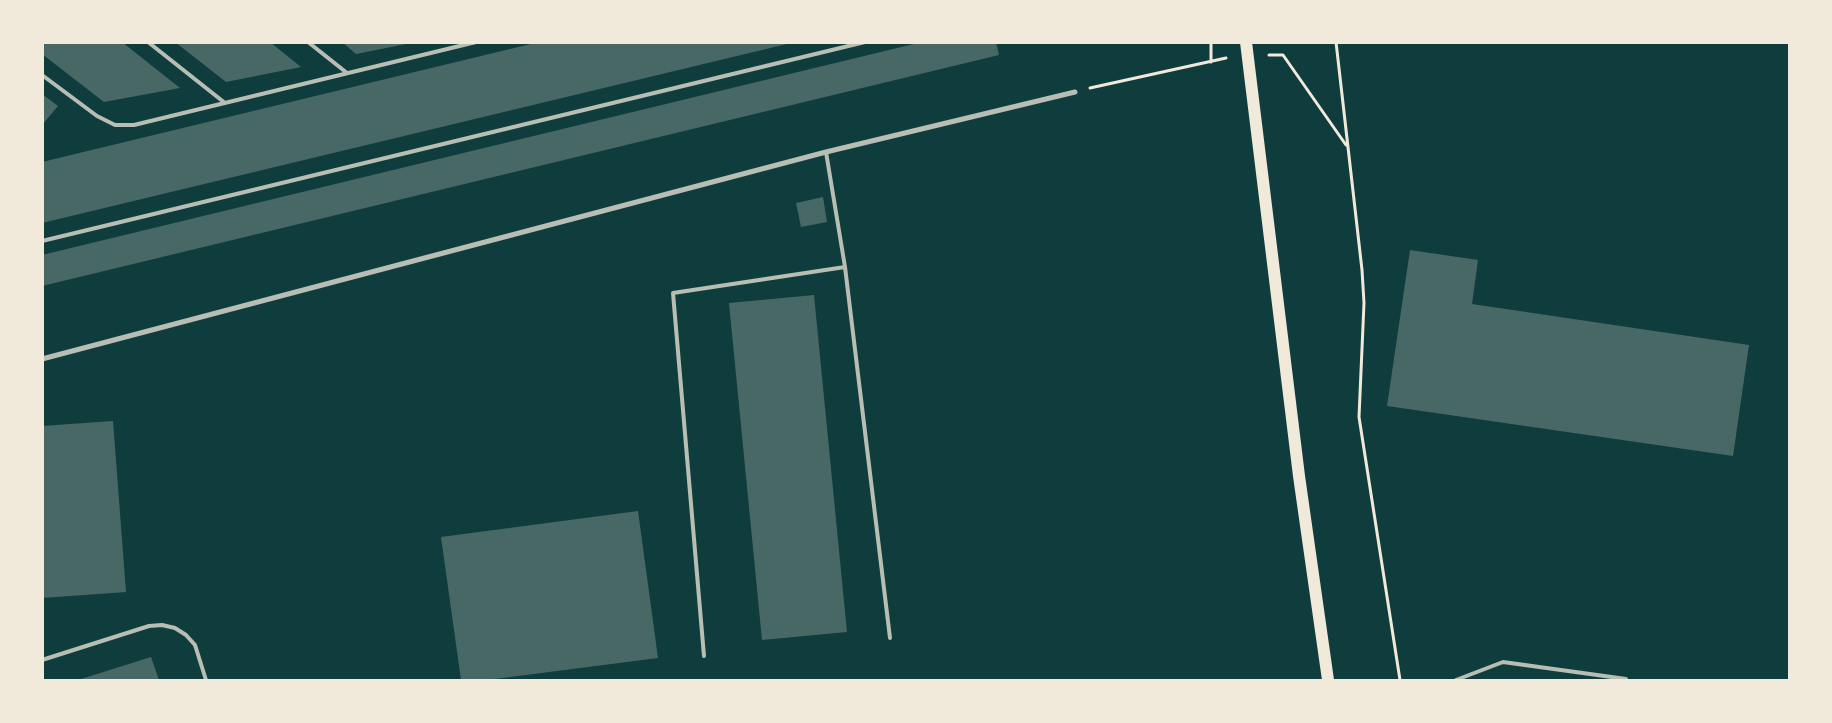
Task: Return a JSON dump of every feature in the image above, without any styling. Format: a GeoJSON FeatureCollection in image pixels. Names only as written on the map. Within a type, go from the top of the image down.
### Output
{"type":"FeatureCollection","features":[{"type":"Feature","properties":{"kind":"main road"},"geometry":{"type":"LineString","coordinates":[[1246,48],[1299,476],[1328,680]]}},
{"type":"Feature","properties":{"kind":"street"},"geometry":{"type":"LineString","coordinates":[[42,359],[826,152],[1075,92]]}},
{"type":"Feature","properties":{"kind":"lane"},"geometry":{"type":"LineString","coordinates":[[148,42],[225,103]]}},
{"type":"Feature","properties":{"kind":"lane"},"geometry":{"type":"LineString","coordinates":[[308,42],[348,74]]}},
{"type":"Feature","properties":{"kind":"lane"},"geometry":{"type":"LineString","coordinates":[[42,75],[97,116],[115,125],[134,125],[476,42]]}},
{"type":"Feature","properties":{"kind":"lane"},"geometry":{"type":"LineString","coordinates":[[42,241],[865,42]]}},
{"type":"Feature","properties":{"kind":"lane"},"geometry":{"type":"LineString","coordinates":[[826,152],[845,267],[890,638]]}},
{"type":"Feature","properties":{"kind":"lane"},"geometry":{"type":"LineString","coordinates":[[704,656],[672,293],[845,267]]}},
{"type":"Feature","properties":{"kind":"lane"},"geometry":{"type":"LineString","coordinates":[[42,660],[149,626],[162,625],[175,628],[186,635],[195,645],[206,680]]}},
{"type":"Feature","properties":{"kind":"lane"},"geometry":{"type":"LineString","coordinates":[[1456,680],[1503,662],[1626,680]]}},
{"type":"Feature","properties":{"kind":"path"},"geometry":{"type":"LineString","coordinates":[[1211,42],[1211,62]]}},
{"type":"Feature","properties":{"kind":"path"},"geometry":{"type":"LineString","coordinates":[[1336,42],[1362,270],[1364,303],[1359,417],[1400,680]]}},
{"type":"Feature","properties":{"kind":"path"},"geometry":{"type":"LineString","coordinates":[[1075,92],[1211,62],[1246,48]]}},
{"type":"Feature","properties":{"kind":"path"},"geometry":{"type":"LineString","coordinates":[[1283,55],[1348,147]]}},
{"type":"Feature","properties":{"kind":"building"},"geometry":{"type":"Polygon","coordinates":[[[42,42],[122,42],[180,88],[104,102],[42,54],[42,42]]]}},
{"type":"Feature","properties":{"kind":"building"},"geometry":{"type":"Polygon","coordinates":[[[175,42],[270,42],[301,67],[226,82],[175,42]]]}},
{"type":"Feature","properties":{"kind":"building"},"geometry":{"type":"Polygon","coordinates":[[[342,42],[411,42],[411,43],[356,54],[342,42]]]}},
{"type":"Feature","properties":{"kind":"building"},"geometry":{"type":"Polygon","coordinates":[[[539,42],[791,43],[42,223],[42,162],[539,42]]]}},
{"type":"Feature","properties":{"kind":"building"},"geometry":{"type":"Polygon","coordinates":[[[922,42],[996,42],[999,55],[42,286],[42,255],[922,42]]]}},
{"type":"Feature","properties":{"kind":"building"},"geometry":{"type":"Polygon","coordinates":[[[42,94],[58,106],[42,125],[42,94]]]}},
{"type":"Feature","properties":{"kind":"building"},"geometry":{"type":"Polygon","coordinates":[[[823,197],[827,222],[801,227],[796,203],[823,197]]]}},
{"type":"Feature","properties":{"kind":"building"},"geometry":{"type":"Polygon","coordinates":[[[1410,250],[1478,260],[1472,304],[1749,345],[1733,456],[1387,406],[1410,250]]]}},
{"type":"Feature","properties":{"kind":"building"},"geometry":{"type":"Polygon","coordinates":[[[814,295],[847,632],[762,640],[729,303],[814,295]]]}},
{"type":"Feature","properties":{"kind":"building"},"geometry":{"type":"Polygon","coordinates":[[[113,421],[126,592],[42,598],[42,426],[113,421]]]}},
{"type":"Feature","properties":{"kind":"building"},"geometry":{"type":"Polygon","coordinates":[[[638,511],[658,658],[487,680],[461,680],[441,537],[638,511]]]}},
{"type":"Feature","properties":{"kind":"building"},"geometry":{"type":"Polygon","coordinates":[[[151,657],[159,680],[78,680],[151,657]]]}}]}
